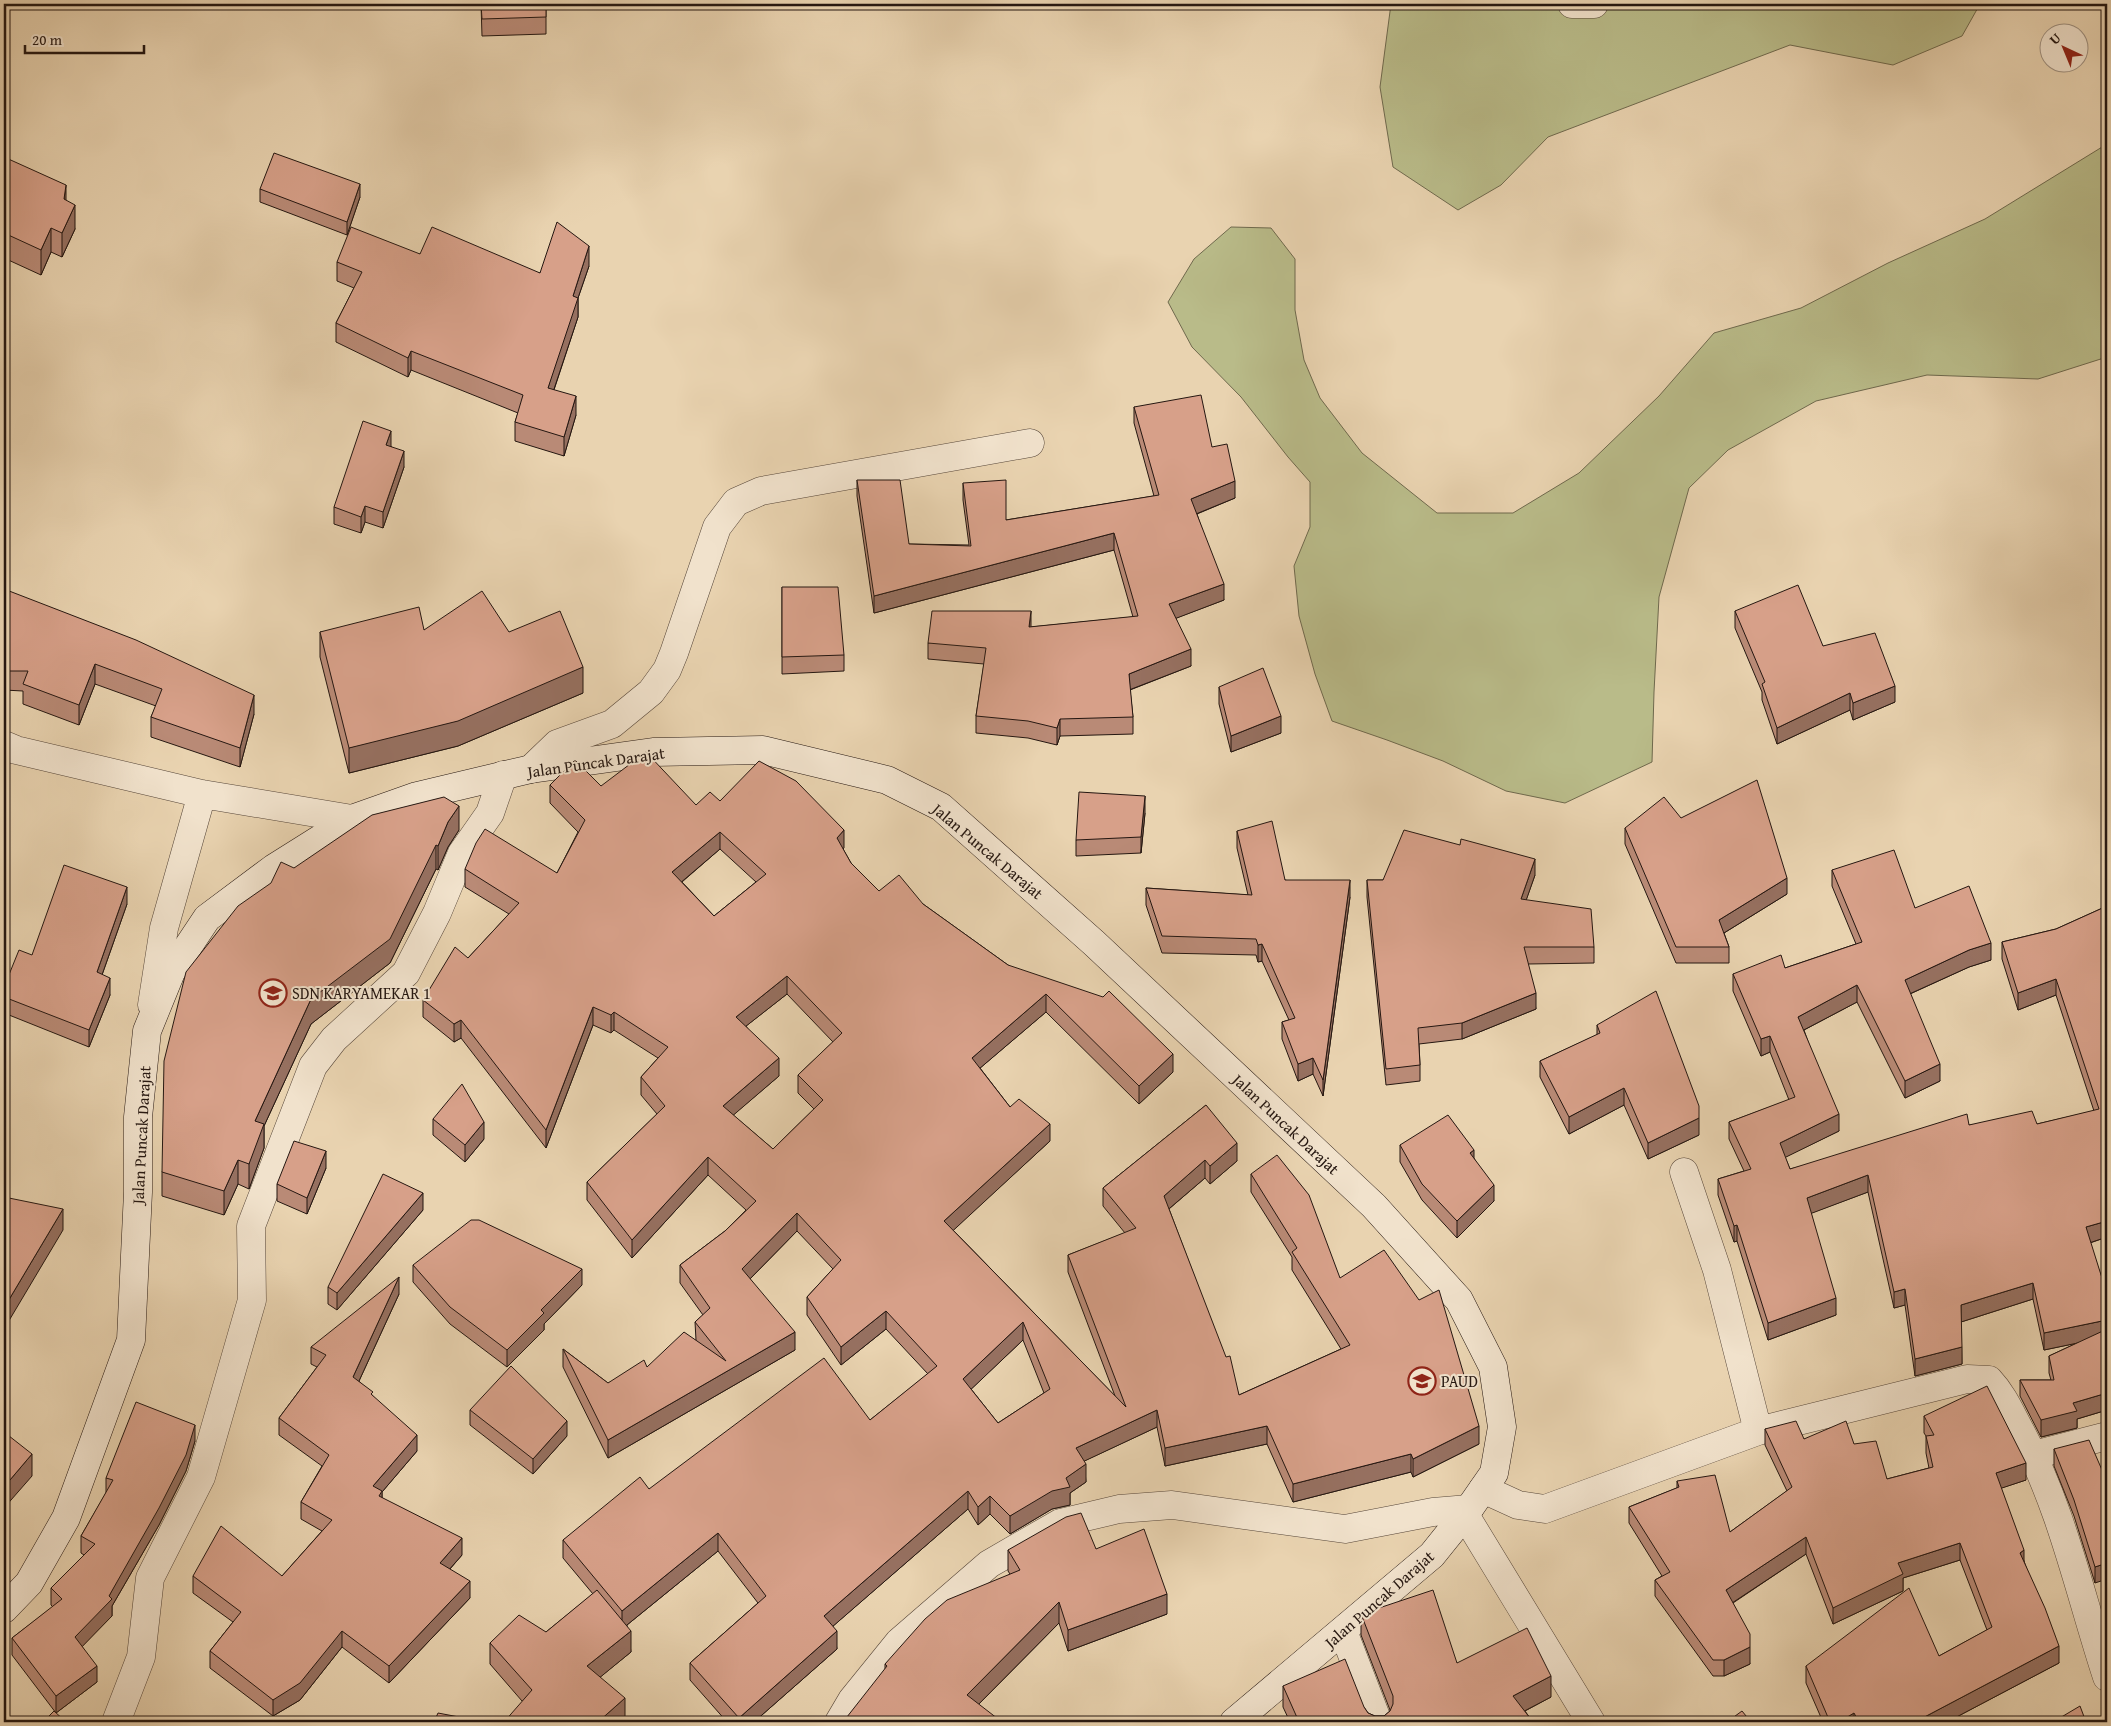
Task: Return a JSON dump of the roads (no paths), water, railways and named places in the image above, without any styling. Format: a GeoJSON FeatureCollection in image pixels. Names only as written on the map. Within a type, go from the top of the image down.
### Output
{"type":"FeatureCollection","features":[{"type":"Feature","properties":{"kind":"street"},"geometry":{"type":"LineString","coordinates":[[1572,4],[1594,4]]}},
{"type":"Feature","properties":{"kind":"street"},"geometry":{"type":"LineString","coordinates":[[531,770],[557,744],[612,724],[651,692],[666,670],[674,653],[717,527],[736,502],[761,491],[1030,443]]}},
{"type":"Feature","properties":{"kind":"street"},"geometry":{"type":"LineString","coordinates":[[4,745],[16,750],[202,794],[352,819]]}},
{"type":"Feature","properties":{"kind":"street","name":"Jalan Puncak Darajat"},"geometry":{"type":"LineString","coordinates":[[4,1609],[29,1583],[66,1518],[131,1340],[138,1192],[138,1117],[147,1031],[170,972],[207,918],[274,868],[352,819],[417,796],[503,775],[653,752],[763,750],[887,780],[942,807],[1102,949],[1374,1206],[1459,1300],[1492,1367],[1502,1427],[1494,1472],[1472,1504],[1432,1555],[1234,1722]]}},
{"type":"Feature","properties":{"kind":"street"},"geometry":{"type":"LineString","coordinates":[[116,1722],[140,1657],[150,1578],[202,1477],[252,1300],[251,1226],[313,1066],[334,1039],[406,972],[437,913],[462,852],[490,813],[503,775]]}},
{"type":"Feature","properties":{"kind":"street"},"geometry":{"type":"LineString","coordinates":[[147,1031],[164,928],[202,794]]}},
{"type":"Feature","properties":{"kind":"street"},"geometry":{"type":"LineString","coordinates":[[1684,1172],[1717,1270],[1758,1432]]}},
{"type":"Feature","properties":{"kind":"street"},"geometry":{"type":"LineString","coordinates":[[838,1722],[852,1700],[899,1642],[989,1564],[1060,1523],[1119,1509],[1172,1505],[1345,1529],[1472,1504],[1518,1505],[1545,1509],[1758,1432],[1968,1379],[1989,1380],[1996,1388],[2005,1400],[2034,1455],[2055,1507],[2107,1677]]}},
{"type":"Feature","properties":{"kind":"street"},"geometry":{"type":"LineString","coordinates":[[2034,1455],[2107,1436]]}},
{"type":"Feature","properties":{"kind":"street"},"geometry":{"type":"LineString","coordinates":[[1472,1504],[1591,1722]]}},
{"type":"Feature","properties":{"kind":"street"},"geometry":{"type":"LineString","coordinates":[[1343,1631],[1378,1722]]}},
{"type":"Feature","properties":{"kind":"place","name":"SDN KARYAMEKAR 1"},"geometry":{"type":"Point","coordinates":[273,993]}},
{"type":"Feature","properties":{"kind":"place","name":"PAUD"},"geometry":{"type":"Point","coordinates":[1422,1381]}}]}
